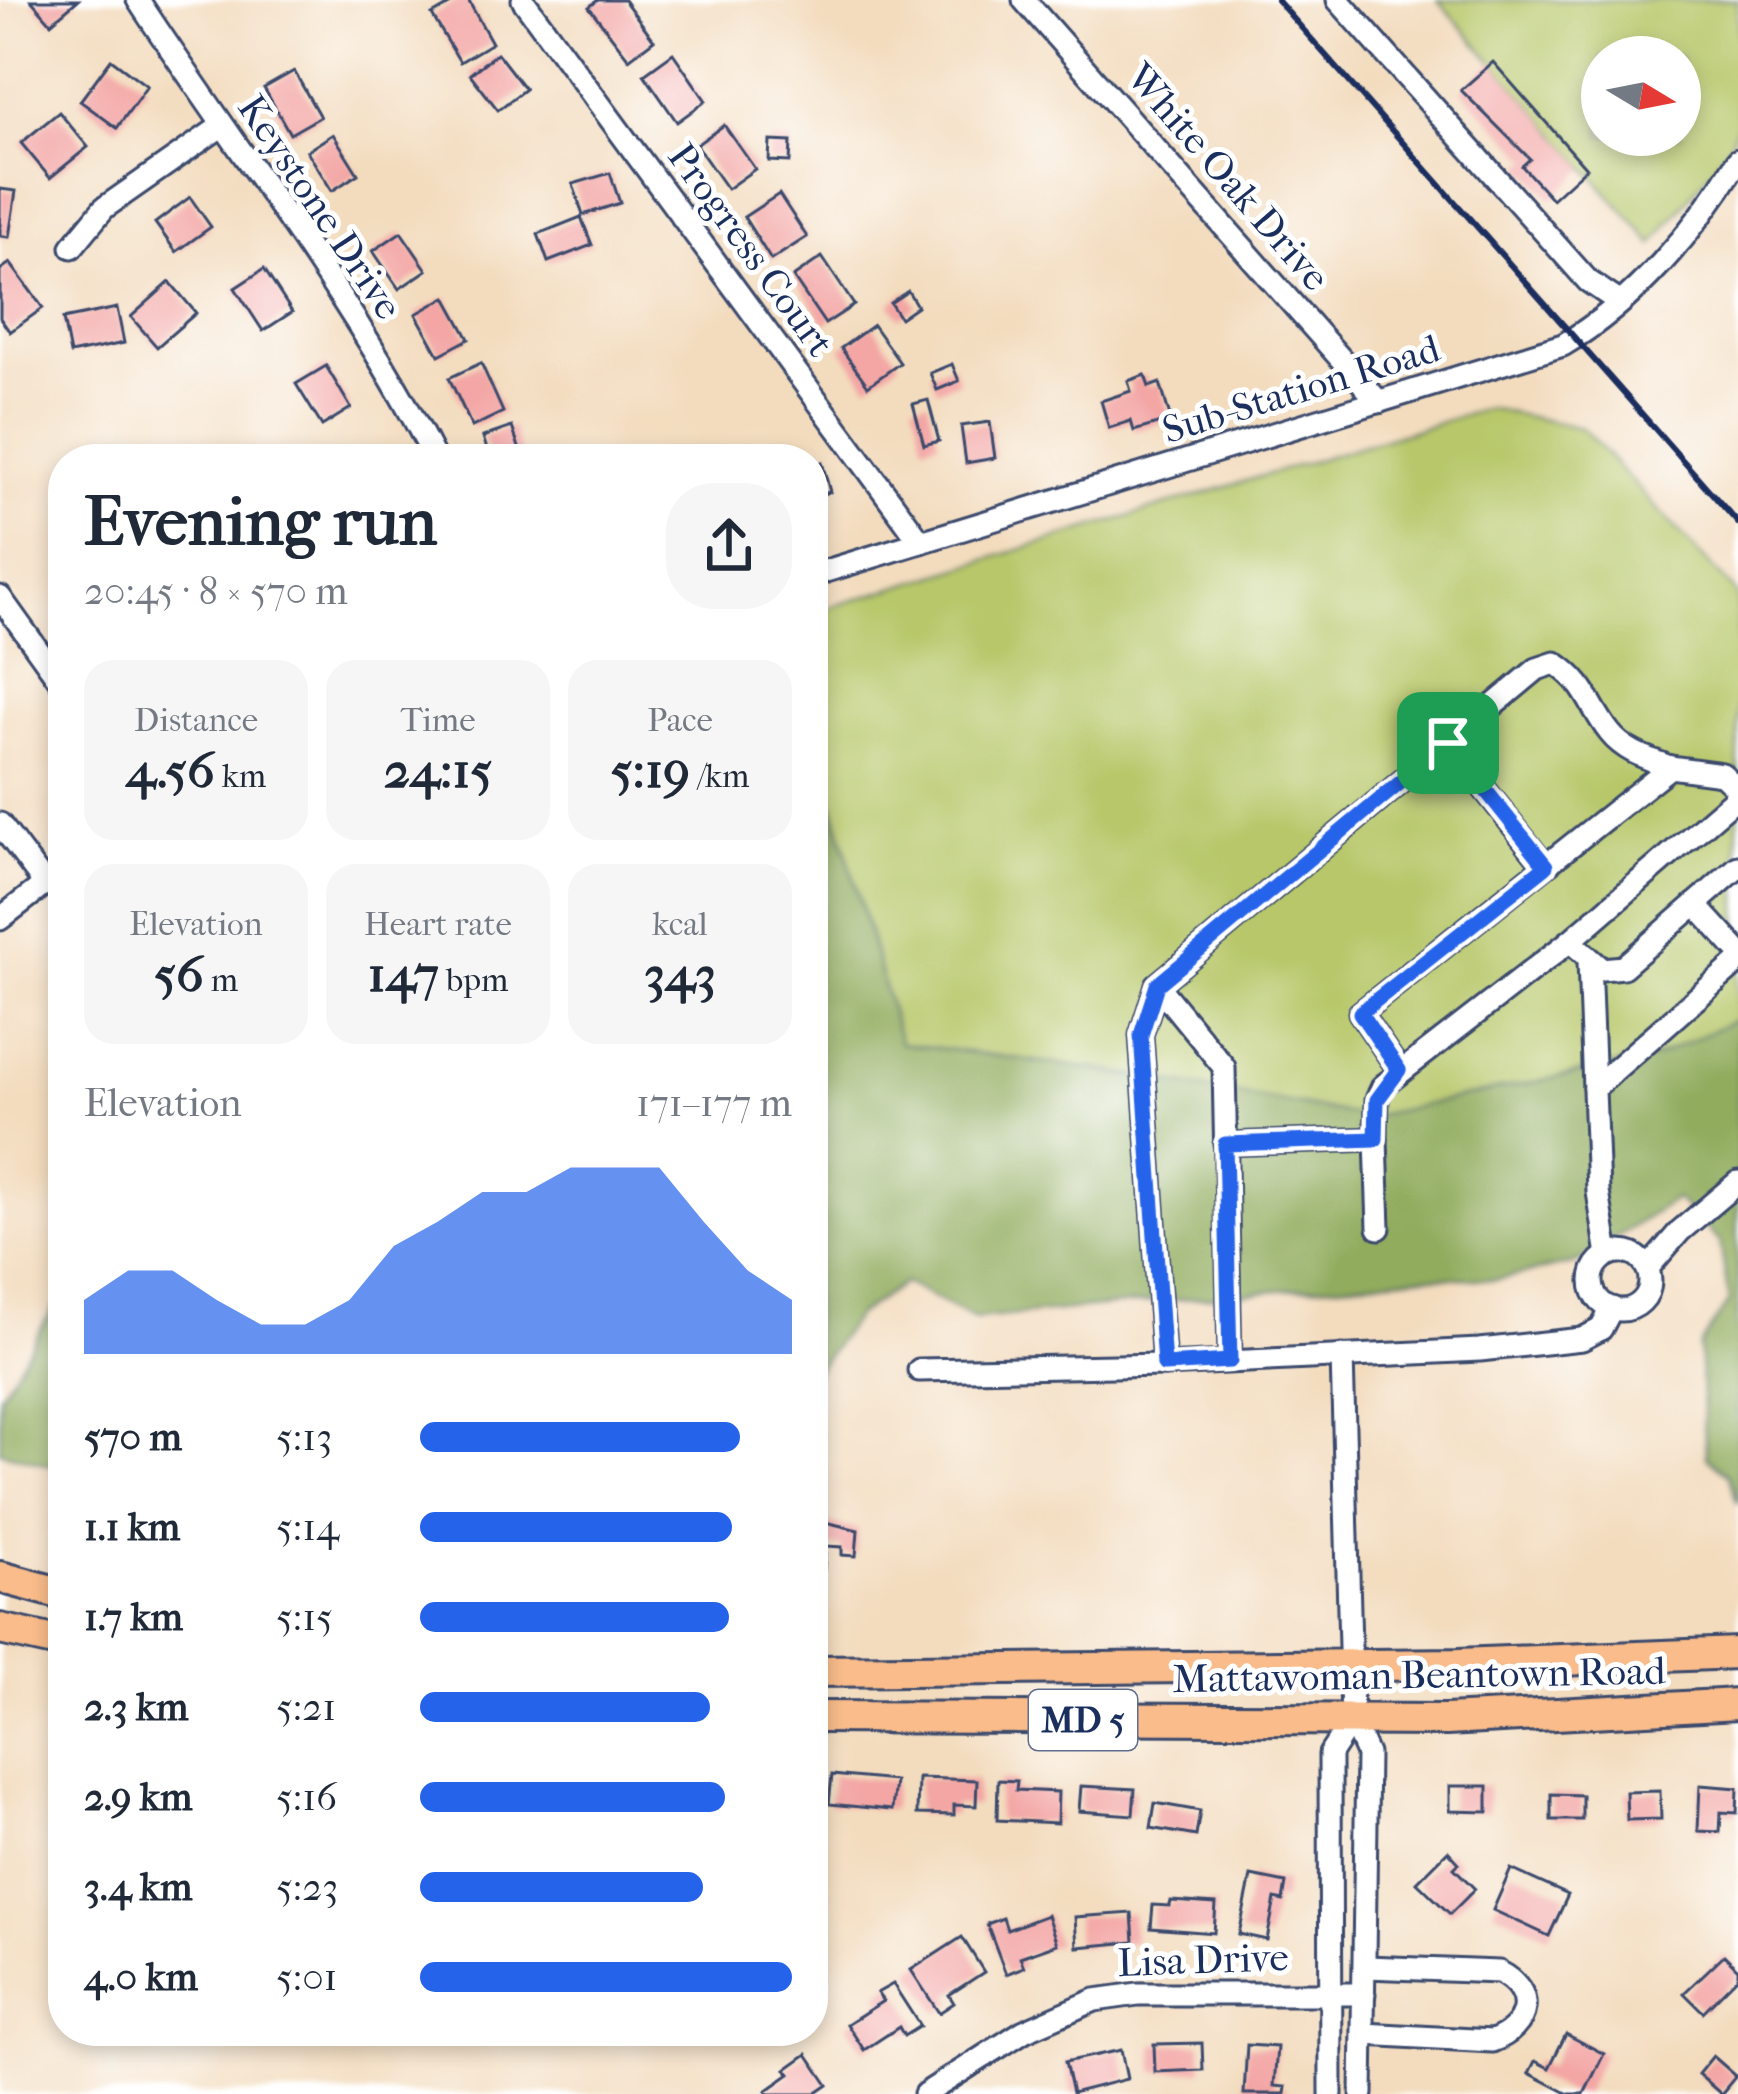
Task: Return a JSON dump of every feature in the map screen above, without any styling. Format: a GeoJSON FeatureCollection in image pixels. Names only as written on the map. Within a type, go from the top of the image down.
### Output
{"type":"FeatureCollection","features":[{"type":"Feature","properties":{"kind":"highway"},"geometry":{"type":"LineString","coordinates":[[0,1577],[48,1590]]}},
{"type":"Feature","properties":{"kind":"highway"},"geometry":{"type":"LineString","coordinates":[[0,1629],[48,1640]]}},
{"type":"Feature","properties":{"kind":"highway","name":"Mattawoman Beantown Road"},"geometry":{"type":"LineString","coordinates":[[828,1671],[1350,1665],[1738,1653]]}},
{"type":"Feature","properties":{"kind":"highway","name":"Mattawoman Beantown Road"},"geometry":{"type":"LineString","coordinates":[[828,1717],[1446,1720],[1738,1704]]}},
{"type":"Feature","properties":{"kind":"street","name":"Keystone Drive"},"geometry":{"type":"LineString","coordinates":[[138,0],[348,311],[403,396],[427,444]]}},
{"type":"Feature","properties":{"kind":"street","name":"Progress Court"},"geometry":{"type":"LineString","coordinates":[[523,0],[921,542]]}},
{"type":"Feature","properties":{"kind":"street","name":"White Oak Drive"},"geometry":{"type":"LineString","coordinates":[[1024,0],[1379,402]]}},
{"type":"Feature","properties":{"kind":"street"},"geometry":{"type":"LineString","coordinates":[[1338,0],[1588,281],[1619,302]]}},
{"type":"Feature","properties":{"kind":"street"},"geometry":{"type":"LineString","coordinates":[[72,247],[104,208],[220,127]]}},
{"type":"Feature","properties":{"kind":"street","name":"Sub-Station Road"},"geometry":{"type":"LineString","coordinates":[[828,570],[1563,345],[1619,302],[1676,247],[1738,160]]}},
{"type":"Feature","properties":{"kind":"street"},"geometry":{"type":"LineString","coordinates":[[0,598],[48,664]]}},
{"type":"Feature","properties":{"kind":"street"},"geometry":{"type":"LineString","coordinates":[[1164,1365],[1141,1035],[1157,985],[1537,669],[1555,663],[1577,678],[1610,734],[1634,753],[1670,767],[1723,774],[1738,793],[1570,941],[1399,1070],[1377,1100],[1379,1228]]}},
{"type":"Feature","properties":{"kind":"street"},"geometry":{"type":"LineString","coordinates":[[1448,743],[1546,866]]}},
{"type":"Feature","properties":{"kind":"street"},"geometry":{"type":"LineString","coordinates":[[1399,1070],[1360,1013],[1670,767]]}},
{"type":"Feature","properties":{"kind":"street"},"geometry":{"type":"LineString","coordinates":[[0,824],[48,871]]}},
{"type":"Feature","properties":{"kind":"street"},"geometry":{"type":"LineString","coordinates":[[1570,941],[1602,969],[1623,967],[1738,867]]}},
{"type":"Feature","properties":{"kind":"street"},"geometry":{"type":"LineString","coordinates":[[0,920],[48,882]]}},
{"type":"Feature","properties":{"kind":"street"},"geometry":{"type":"LineString","coordinates":[[1695,904],[1738,951]]}},
{"type":"Feature","properties":{"kind":"street"},"geometry":{"type":"LineString","coordinates":[[1589,961],[1598,1192],[1608,1255]]}},
{"type":"Feature","properties":{"kind":"street"},"geometry":{"type":"LineString","coordinates":[[1594,1088],[1738,962]]}},
{"type":"Feature","properties":{"kind":"street"},"geometry":{"type":"LineString","coordinates":[[1157,985],[1224,1067],[1230,1361]]}},
{"type":"Feature","properties":{"kind":"street"},"geometry":{"type":"LineString","coordinates":[[1225,1144],[1376,1139]]}},
{"type":"Feature","properties":{"kind":"street"},"geometry":{"type":"LineString","coordinates":[[1648,1268],[1680,1232],[1738,1182]]}},
{"type":"Feature","properties":{"kind":"street"},"geometry":{"type":"LineString","coordinates":[[1608,1255],[1635,1255],[1648,1268],[1650,1287],[1640,1303],[1622,1310],[1598,1297],[1595,1269],[1608,1255]]}},
{"type":"Feature","properties":{"kind":"street"},"geometry":{"type":"LineString","coordinates":[[919,1370],[1164,1365],[1480,1350],[1582,1339],[1601,1328],[1612,1308]]}},
{"type":"Feature","properties":{"kind":"street"},"geometry":{"type":"LineString","coordinates":[[1342,1356],[1352,1720],[1367,1754],[1362,2094]]}},
{"type":"Feature","properties":{"kind":"street"},"geometry":{"type":"LineString","coordinates":[[1331,2094],[1330,1754],[1352,1720]]}},
{"type":"Feature","properties":{"kind":"street"},"geometry":{"type":"LineString","coordinates":[[1364,2034],[1492,2041],[1509,2035],[1525,2006],[1515,1980],[1498,1972],[1366,1967]]}},
{"type":"Feature","properties":{"kind":"street","name":"Lisa Drive"},"geometry":{"type":"LineString","coordinates":[[925,2094],[1024,2031],[1095,2000],[1138,1994],[1364,1994]]}},
{"type":"Feature","properties":{"kind":"green space"},"geometry":{"type":"Polygon","coordinates":[[[1438,0],[1738,0],[1738,122],[1728,148],[1653,244],[1438,0]]]}},
{"type":"Feature","properties":{"kind":"green space"},"geometry":{"type":"Polygon","coordinates":[[[1487,408],[1582,428],[1738,595],[1738,1019],[1655,1057],[1367,1117],[1100,1070],[900,1043],[828,788],[828,608],[1487,408]]]}},
{"type":"Feature","properties":{"kind":"green space"},"geometry":{"type":"Polygon","coordinates":[[[828,788],[900,1043],[1100,1070],[1367,1117],[1655,1057],[1738,1019],[1738,1504],[1728,1475],[1706,1457],[1699,1346],[1729,1301],[1720,1242],[1676,1199],[1576,1263],[1495,1280],[1424,1276],[975,1319],[904,1283],[856,1316],[828,1354],[828,788]]]}},
{"type":"Feature","properties":{"kind":"green space"},"geometry":{"type":"Polygon","coordinates":[[[48,1317],[48,1465],[0,1451],[0,1395],[48,1317]]]}},
{"type":"Feature","properties":{"kind":"building"},"geometry":{"type":"Polygon","coordinates":[[[31,0],[78,0],[51,23],[31,0]]]}},
{"type":"Feature","properties":{"kind":"building"},"geometry":{"type":"Polygon","coordinates":[[[458,0],[468,0],[492,43],[460,62],[432,15],[458,0]]]}},
{"type":"Feature","properties":{"kind":"building"},"geometry":{"type":"Polygon","coordinates":[[[598,0],[624,0],[654,40],[629,59],[589,7],[598,0]]]}},
{"type":"Feature","properties":{"kind":"building"},"geometry":{"type":"Polygon","coordinates":[[[497,53],[525,89],[498,110],[470,74],[497,53]]]}},
{"type":"Feature","properties":{"kind":"building"},"geometry":{"type":"Polygon","coordinates":[[[673,53],[706,101],[677,122],[644,74],[673,53]]]}},
{"type":"Feature","properties":{"kind":"building"},"geometry":{"type":"Polygon","coordinates":[[[111,59],[147,86],[117,128],[80,101],[111,59]]]}},
{"type":"Feature","properties":{"kind":"building"},"geometry":{"type":"Polygon","coordinates":[[[1493,62],[1586,168],[1552,199],[1522,166],[1530,159],[1461,90],[1493,62]]]}},
{"type":"Feature","properties":{"kind":"building"},"geometry":{"type":"Polygon","coordinates":[[[294,71],[320,117],[290,134],[264,88],[294,71]]]}},
{"type":"Feature","properties":{"kind":"building"},"geometry":{"type":"Polygon","coordinates":[[[59,112],[88,147],[50,178],[21,143],[59,112]]]}},
{"type":"Feature","properties":{"kind":"building"},"geometry":{"type":"Polygon","coordinates":[[[724,125],[755,169],[727,189],[696,145],[724,125]]]}},
{"type":"Feature","properties":{"kind":"building"},"geometry":{"type":"Polygon","coordinates":[[[333,134],[358,174],[332,191],[307,151],[333,134]]]}},
{"type":"Feature","properties":{"kind":"building"},"geometry":{"type":"Polygon","coordinates":[[[770,141],[791,142],[790,162],[769,161],[770,141]]]}},
{"type":"Feature","properties":{"kind":"building"},"geometry":{"type":"Polygon","coordinates":[[[610,173],[620,203],[583,215],[573,184],[610,173]]]}},
{"type":"Feature","properties":{"kind":"building"},"geometry":{"type":"Polygon","coordinates":[[[0,189],[16,191],[9,237],[0,236],[0,189]]]}},
{"type":"Feature","properties":{"kind":"building"},"geometry":{"type":"Polygon","coordinates":[[[779,194],[807,237],[771,260],[744,217],[779,194]]]}},
{"type":"Feature","properties":{"kind":"building"},"geometry":{"type":"Polygon","coordinates":[[[190,197],[211,227],[176,252],[155,223],[190,197]]]}},
{"type":"Feature","properties":{"kind":"building"},"geometry":{"type":"Polygon","coordinates":[[[581,217],[592,245],[548,262],[538,234],[581,217]]]}},
{"type":"Feature","properties":{"kind":"building"},"geometry":{"type":"Polygon","coordinates":[[[401,232],[427,270],[399,289],[373,251],[401,232]]]}},
{"type":"Feature","properties":{"kind":"building"},"geometry":{"type":"Polygon","coordinates":[[[822,257],[854,305],[825,324],[793,277],[822,257]]]}},
{"type":"Feature","properties":{"kind":"building"},"geometry":{"type":"Polygon","coordinates":[[[10,263],[43,308],[10,332],[0,318],[0,270],[10,263]]]}},
{"type":"Feature","properties":{"kind":"building"},"geometry":{"type":"Polygon","coordinates":[[[264,269],[292,312],[263,331],[235,288],[264,269]]]}},
{"type":"Feature","properties":{"kind":"building"},"geometry":{"type":"Polygon","coordinates":[[[170,282],[196,313],[157,347],[131,317],[170,282]]]}},
{"type":"Feature","properties":{"kind":"building"},"geometry":{"type":"Polygon","coordinates":[[[908,291],[917,306],[900,318],[890,303],[908,291]]]}},
{"type":"Feature","properties":{"kind":"building"},"geometry":{"type":"Polygon","coordinates":[[[446,297],[469,339],[439,355],[416,314],[446,297]]]}},
{"type":"Feature","properties":{"kind":"building"},"geometry":{"type":"Polygon","coordinates":[[[117,308],[124,343],[70,354],[63,319],[117,308]]]}},
{"type":"Feature","properties":{"kind":"building"},"geometry":{"type":"Polygon","coordinates":[[[873,325],[900,363],[868,386],[841,348],[873,325]]]}},
{"type":"Feature","properties":{"kind":"building"},"geometry":{"type":"Polygon","coordinates":[[[481,363],[503,412],[472,427],[449,378],[481,363]]]}},
{"type":"Feature","properties":{"kind":"building"},"geometry":{"type":"Polygon","coordinates":[[[952,364],[959,381],[937,390],[930,373],[952,364]]]}},
{"type":"Feature","properties":{"kind":"building"},"geometry":{"type":"Polygon","coordinates":[[[326,366],[351,408],[322,426],[296,384],[326,366]]]}},
{"type":"Feature","properties":{"kind":"building"},"geometry":{"type":"Polygon","coordinates":[[[1145,375],[1149,387],[1160,383],[1171,420],[1134,431],[1131,421],[1109,428],[1101,401],[1131,391],[1128,381],[1145,375]]]}},
{"type":"Feature","properties":{"kind":"building"},"geometry":{"type":"Polygon","coordinates":[[[928,400],[939,441],[924,445],[913,404],[928,400]]]}},
{"type":"Feature","properties":{"kind":"building"},"geometry":{"type":"Polygon","coordinates":[[[990,422],[995,458],[966,463],[961,426],[990,422]]]}},
{"type":"Feature","properties":{"kind":"building"},"geometry":{"type":"Polygon","coordinates":[[[512,427],[518,444],[485,444],[483,437],[512,427]]]}},
{"type":"Feature","properties":{"kind":"building"},"geometry":{"type":"Polygon","coordinates":[[[828,1523],[858,1530],[856,1556],[842,1555],[842,1547],[828,1546],[828,1523]]]}},
{"type":"Feature","properties":{"kind":"building"},"geometry":{"type":"Polygon","coordinates":[[[832,1775],[895,1781],[892,1810],[829,1804],[832,1775]]]}},
{"type":"Feature","properties":{"kind":"building"},"geometry":{"type":"Polygon","coordinates":[[[918,1778],[977,1780],[976,1806],[954,1805],[954,1815],[917,1814],[918,1778]]]}},
{"type":"Feature","properties":{"kind":"building"},"geometry":{"type":"Polygon","coordinates":[[[998,1780],[1017,1781],[1016,1790],[1058,1792],[1057,1823],[997,1820],[998,1780]]]}},
{"type":"Feature","properties":{"kind":"building"},"geometry":{"type":"Polygon","coordinates":[[[1700,1785],[1738,1788],[1737,1813],[1721,1812],[1720,1832],[1698,1831],[1700,1785]]]}},
{"type":"Feature","properties":{"kind":"building"},"geometry":{"type":"Polygon","coordinates":[[[1081,1786],[1135,1789],[1133,1815],[1079,1811],[1081,1786]]]}},
{"type":"Feature","properties":{"kind":"building"},"geometry":{"type":"Polygon","coordinates":[[[1450,1786],[1488,1786],[1488,1812],[1450,1811],[1450,1786]]]}},
{"type":"Feature","properties":{"kind":"building"},"geometry":{"type":"Polygon","coordinates":[[[1660,1791],[1661,1819],[1627,1820],[1626,1792],[1660,1791]]]}},
{"type":"Feature","properties":{"kind":"building"},"geometry":{"type":"Polygon","coordinates":[[[1551,1794],[1582,1795],[1582,1820],[1551,1820],[1551,1794]]]}},
{"type":"Feature","properties":{"kind":"building"},"geometry":{"type":"Polygon","coordinates":[[[1155,1803],[1200,1811],[1196,1836],[1151,1828],[1155,1803]]]}},
{"type":"Feature","properties":{"kind":"building"},"geometry":{"type":"Polygon","coordinates":[[[1448,1851],[1459,1863],[1454,1868],[1475,1889],[1450,1914],[1417,1882],[1448,1851]]]}},
{"type":"Feature","properties":{"kind":"building"},"geometry":{"type":"Polygon","coordinates":[[[1511,1869],[1568,1895],[1549,1936],[1493,1910],[1511,1869]]]}},
{"type":"Feature","properties":{"kind":"building"},"geometry":{"type":"Polygon","coordinates":[[[1251,1876],[1286,1883],[1283,1901],[1275,1899],[1267,1940],[1239,1934],[1251,1876]]]}},
{"type":"Feature","properties":{"kind":"building"},"geometry":{"type":"Polygon","coordinates":[[[1171,1901],[1216,1904],[1214,1933],[1151,1928],[1153,1905],[1170,1906],[1171,1901]]]}},
{"type":"Feature","properties":{"kind":"building"},"geometry":{"type":"Polygon","coordinates":[[[1132,1913],[1134,1942],[1077,1947],[1075,1917],[1132,1913]]]}},
{"type":"Feature","properties":{"kind":"building"},"geometry":{"type":"Polygon","coordinates":[[[1047,1915],[1057,1944],[1020,1957],[1024,1967],[1006,1974],[987,1924],[1003,1918],[1007,1930],[1047,1915]]]}},
{"type":"Feature","properties":{"kind":"building"},"geometry":{"type":"Polygon","coordinates":[[[962,1937],[984,1972],[949,1995],[954,2003],[939,2013],[911,1970],[962,1937]]]}},
{"type":"Feature","properties":{"kind":"building"},"geometry":{"type":"Polygon","coordinates":[[[1724,1955],[1738,1969],[1738,1977],[1703,2012],[1684,1993],[1724,1955]]]}},
{"type":"Feature","properties":{"kind":"building"},"geometry":{"type":"Polygon","coordinates":[[[893,1984],[920,2026],[904,2036],[899,2027],[864,2050],[847,2024],[883,2001],[877,1993],[893,1984]]]}},
{"type":"Feature","properties":{"kind":"building"},"geometry":{"type":"Polygon","coordinates":[[[1566,2034],[1604,2054],[1584,2094],[1569,2094],[1529,2073],[1535,2061],[1549,2068],[1566,2034]]]}},
{"type":"Feature","properties":{"kind":"building"},"geometry":{"type":"Polygon","coordinates":[[[1202,2043],[1203,2070],[1155,2072],[1154,2044],[1202,2043]]]}},
{"type":"Feature","properties":{"kind":"building"},"geometry":{"type":"Polygon","coordinates":[[[1247,2045],[1277,2047],[1274,2086],[1286,2087],[1285,2094],[1244,2094],[1247,2045]]]}},
{"type":"Feature","properties":{"kind":"building"},"geometry":{"type":"Polygon","coordinates":[[[1121,2050],[1127,2079],[1072,2093],[1065,2062],[1121,2050]]]}},
{"type":"Feature","properties":{"kind":"building"},"geometry":{"type":"Polygon","coordinates":[[[807,2054],[828,2085],[815,2094],[768,2094],[790,2074],[786,2069],[807,2054]]]}},
{"type":"Feature","properties":{"kind":"building"},"geometry":{"type":"Polygon","coordinates":[[[1713,2056],[1736,2076],[1721,2094],[1698,2074],[1713,2056]]]}},
{"type":"Feature","properties":{"kind":"railway"},"geometry":{"type":"LineString","coordinates":[[1277,0],[1738,523]]}},
{"type":"Feature","properties":{"kind":"route"},"geometry":{"type":"LineString","coordinates":[[1448,743],[1546,866],[1360,1013],[1399,1070],[1377,1100],[1376,1139],[1225,1144],[1230,1361],[1164,1365],[1141,1035],[1157,985],[1448,743]]}}]}
